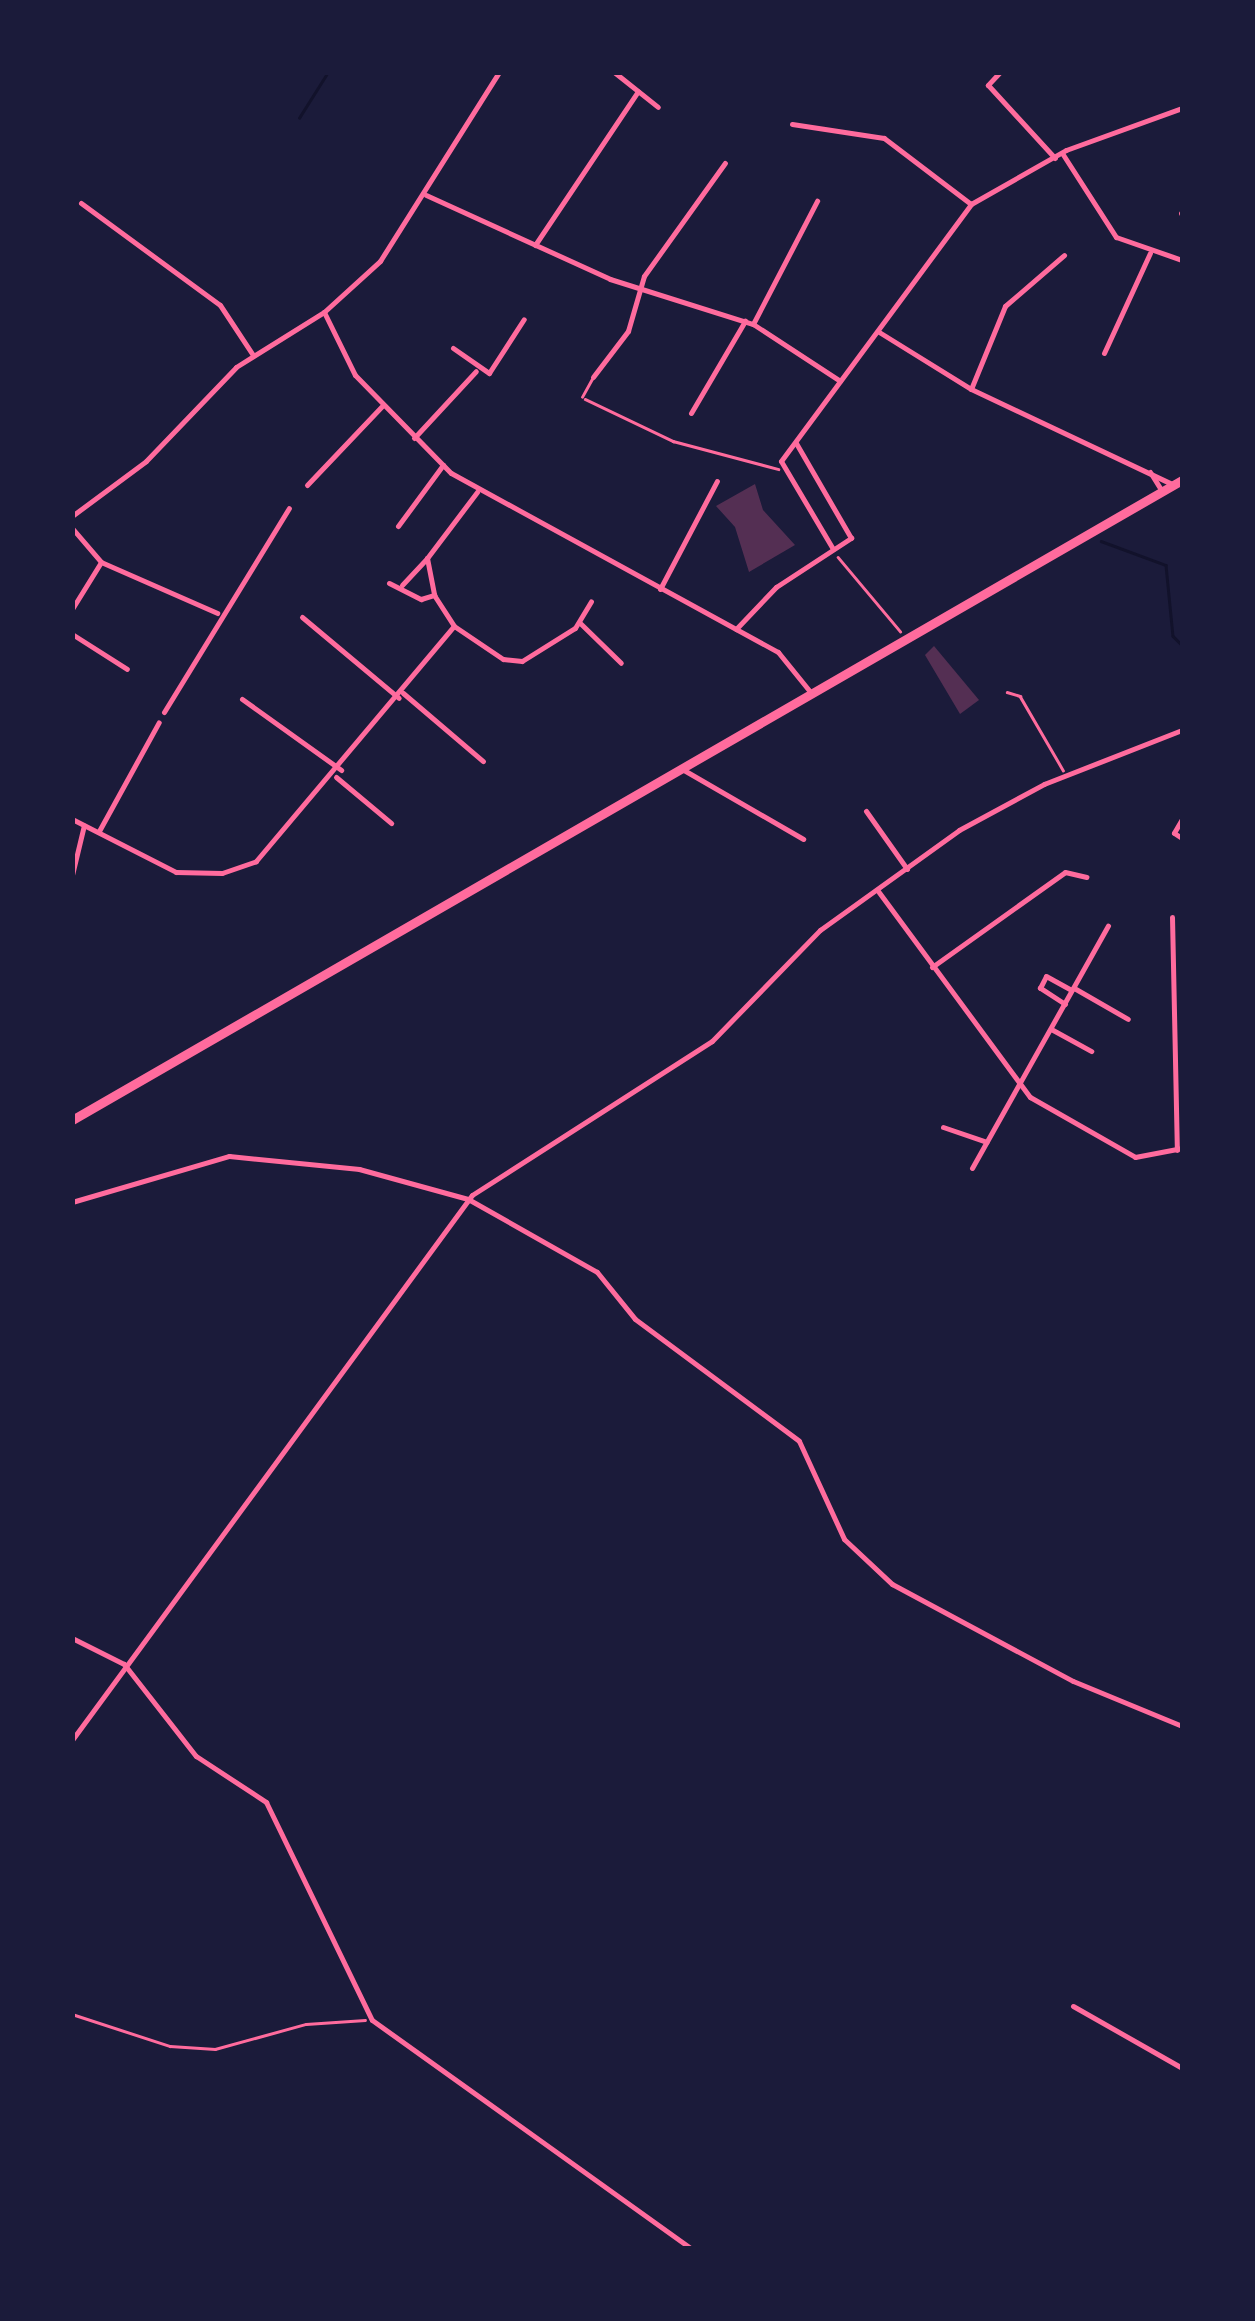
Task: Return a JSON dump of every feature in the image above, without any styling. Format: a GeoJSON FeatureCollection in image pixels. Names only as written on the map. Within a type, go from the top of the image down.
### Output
{"type":"FeatureCollection","features":[{"type":"Feature","properties":{"kind":"main road"},"geometry":{"type":"LineString","coordinates":[[72,1120],[1178,483]]}},
{"type":"Feature","properties":{"kind":"street"},"geometry":{"type":"LineString","coordinates":[[72,516],[146,461],[253,354],[324,312],[396,245],[498,72]]}},
{"type":"Feature","properties":{"kind":"street"},"geometry":{"type":"LineString","coordinates":[[614,72],[658,107]]}},
{"type":"Feature","properties":{"kind":"street"},"geometry":{"type":"LineString","coordinates":[[1000,72],[988,85],[1059,156],[1116,238],[1150,253],[1182,260]]}},
{"type":"Feature","properties":{"kind":"street"},"geometry":{"type":"LineString","coordinates":[[535,244],[554,203],[638,92]]}},
{"type":"Feature","properties":{"kind":"street"},"geometry":{"type":"LineString","coordinates":[[833,549],[784,466],[795,442],[971,204],[1059,156],[1182,108]]}},
{"type":"Feature","properties":{"kind":"street"},"geometry":{"type":"LineString","coordinates":[[792,124],[884,138],[971,204]]}},
{"type":"Feature","properties":{"kind":"street"},"geometry":{"type":"LineString","coordinates":[[593,377],[628,330],[640,289],[725,163]]}},
{"type":"Feature","properties":{"kind":"street"},"geometry":{"type":"LineString","coordinates":[[426,195],[640,289],[753,324],[840,382]]}},
{"type":"Feature","properties":{"kind":"street"},"geometry":{"type":"LineString","coordinates":[[753,324],[817,201]]}},
{"type":"Feature","properties":{"kind":"street"},"geometry":{"type":"LineString","coordinates":[[82,204],[220,305],[253,354]]}},
{"type":"Feature","properties":{"kind":"street"},"geometry":{"type":"LineString","coordinates":[[1104,352],[1150,253]]}},
{"type":"Feature","properties":{"kind":"street"},"geometry":{"type":"LineString","coordinates":[[970,390],[1004,306],[1064,255]]}},
{"type":"Feature","properties":{"kind":"street"},"geometry":{"type":"LineString","coordinates":[[324,312],[382,406],[443,465],[477,491],[784,657],[812,694]]}},
{"type":"Feature","properties":{"kind":"street"},"geometry":{"type":"LineString","coordinates":[[414,438],[476,371],[491,370],[524,319]]}},
{"type":"Feature","properties":{"kind":"street"},"geometry":{"type":"LineString","coordinates":[[691,412],[745,321]]}},
{"type":"Feature","properties":{"kind":"street"},"geometry":{"type":"LineString","coordinates":[[879,332],[970,390],[1178,483]]}},
{"type":"Feature","properties":{"kind":"street"},"geometry":{"type":"LineString","coordinates":[[453,348],[476,371]]}},
{"type":"Feature","properties":{"kind":"street"},"geometry":{"type":"LineString","coordinates":[[308,485],[382,406]]}},
{"type":"Feature","properties":{"kind":"street"},"geometry":{"type":"LineString","coordinates":[[736,629],[850,538],[795,442]]}},
{"type":"Feature","properties":{"kind":"street"},"geometry":{"type":"LineString","coordinates":[[398,526],[443,465]]}},
{"type":"Feature","properties":{"kind":"street"},"geometry":{"type":"LineString","coordinates":[[1150,472],[1163,492]]}},
{"type":"Feature","properties":{"kind":"street"},"geometry":{"type":"LineString","coordinates":[[660,589],[717,481]]}},
{"type":"Feature","properties":{"kind":"street"},"geometry":{"type":"LineString","coordinates":[[402,585],[477,491]]}},
{"type":"Feature","properties":{"kind":"street"},"geometry":{"type":"LineString","coordinates":[[164,712],[218,613],[289,508]]}},
{"type":"Feature","properties":{"kind":"street"},"geometry":{"type":"LineString","coordinates":[[72,528],[101,562],[218,613]]}},
{"type":"Feature","properties":{"kind":"street"},"geometry":{"type":"LineString","coordinates":[[427,558],[434,595],[454,626],[511,662],[580,623],[591,601]]}},
{"type":"Feature","properties":{"kind":"street"},"geometry":{"type":"LineString","coordinates":[[72,609],[101,562]]}},
{"type":"Feature","properties":{"kind":"street"},"geometry":{"type":"LineString","coordinates":[[389,583],[402,585],[422,599],[434,595]]}},
{"type":"Feature","properties":{"kind":"street"},"geometry":{"type":"LineString","coordinates":[[302,617],[483,761]]}},
{"type":"Feature","properties":{"kind":"street"},"geometry":{"type":"LineString","coordinates":[[580,623],[621,663]]}},
{"type":"Feature","properties":{"kind":"street"},"geometry":{"type":"LineString","coordinates":[[72,819],[176,872],[233,871],[268,852],[341,770],[454,626]]}},
{"type":"Feature","properties":{"kind":"street"},"geometry":{"type":"LineString","coordinates":[[72,634],[127,669]]}},
{"type":"Feature","properties":{"kind":"street"},"geometry":{"type":"LineString","coordinates":[[242,699],[341,770]]}},
{"type":"Feature","properties":{"kind":"street"},"geometry":{"type":"LineString","coordinates":[[99,831],[159,722]]}},
{"type":"Feature","properties":{"kind":"street"},"geometry":{"type":"LineString","coordinates":[[72,1740],[129,1670],[468,1199],[712,1041],[820,930],[987,812],[1182,730]]}},
{"type":"Feature","properties":{"kind":"street"},"geometry":{"type":"LineString","coordinates":[[682,769],[802,839]]}},
{"type":"Feature","properties":{"kind":"street"},"geometry":{"type":"LineString","coordinates":[[336,776],[391,822]]}},
{"type":"Feature","properties":{"kind":"street"},"geometry":{"type":"LineString","coordinates":[[866,811],[907,869]]}},
{"type":"Feature","properties":{"kind":"street"},"geometry":{"type":"LineString","coordinates":[[1182,819],[1174,833],[1182,838]]}},
{"type":"Feature","properties":{"kind":"street"},"geometry":{"type":"LineString","coordinates":[[72,876],[85,824]]}},
{"type":"Feature","properties":{"kind":"street"},"geometry":{"type":"LineString","coordinates":[[932,967],[1065,872],[1086,877]]}},
{"type":"Feature","properties":{"kind":"street"},"geometry":{"type":"LineString","coordinates":[[878,891],[1019,1087],[1135,1157],[1180,1149],[1172,917]]}},
{"type":"Feature","properties":{"kind":"street"},"geometry":{"type":"LineString","coordinates":[[972,1168],[1108,926]]}},
{"type":"Feature","properties":{"kind":"street"},"geometry":{"type":"LineString","coordinates":[[1065,1004],[1040,988],[1046,976],[1128,1019]]}},
{"type":"Feature","properties":{"kind":"street"},"geometry":{"type":"LineString","coordinates":[[1051,1029],[1091,1051]]}},
{"type":"Feature","properties":{"kind":"street"},"geometry":{"type":"LineString","coordinates":[[942,1126],[987,1142]]}},
{"type":"Feature","properties":{"kind":"street"},"geometry":{"type":"LineString","coordinates":[[72,1202],[229,1156],[360,1169],[468,1199],[597,1272],[634,1320],[800,1441],[844,1539],[892,1584],[1073,1682],[1182,1726]]}},
{"type":"Feature","properties":{"kind":"street"},"geometry":{"type":"LineString","coordinates":[[72,1638],[129,1670],[196,1756],[266,1802],[372,2020],[690,2248]]}},
{"type":"Feature","properties":{"kind":"street"},"geometry":{"type":"LineString","coordinates":[[1073,2006],[1182,2068]]}},
{"type":"Feature","properties":{"kind":"lane"},"geometry":{"type":"LineString","coordinates":[[582,397],[593,377]]}},
{"type":"Feature","properties":{"kind":"path"},"geometry":{"type":"LineString","coordinates":[[582,397],[673,441],[744,453],[773,472],[784,466]]}},
{"type":"Feature","properties":{"kind":"path"},"geometry":{"type":"LineString","coordinates":[[833,549],[905,641]]}},
{"type":"Feature","properties":{"kind":"path"},"geometry":{"type":"LineString","coordinates":[[1007,692],[1020,696],[1065,776]]}},
{"type":"Feature","properties":{"kind":"path"},"geometry":{"type":"LineString","coordinates":[[72,2014],[170,2046],[215,2049],[306,2024],[372,2020]]}},
{"type":"Feature","properties":{"kind":"building"},"geometry":{"type":"Polygon","coordinates":[[[755,484],[763,510],[795,545],[749,572],[735,527],[716,506],[755,484]]]}},
{"type":"Feature","properties":{"kind":"building"},"geometry":{"type":"Polygon","coordinates":[[[934,646],[979,700],[960,714],[925,655],[934,646]]]}},
{"type":"Feature","properties":{"kind":"waterway"},"geometry":{"type":"LineString","coordinates":[[299,118],[328,72]]}},
{"type":"Feature","properties":{"kind":"waterway"},"geometry":{"type":"LineString","coordinates":[[1101,541],[1166,565],[1173,636],[1182,645]]}}]}
